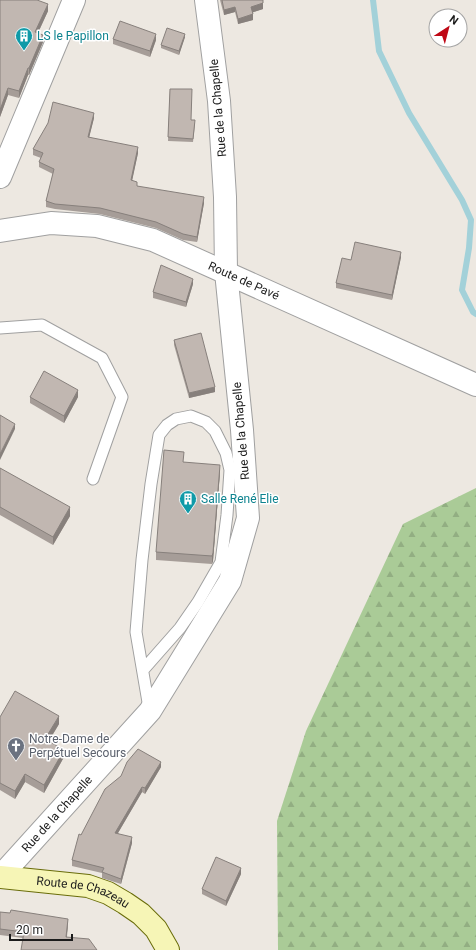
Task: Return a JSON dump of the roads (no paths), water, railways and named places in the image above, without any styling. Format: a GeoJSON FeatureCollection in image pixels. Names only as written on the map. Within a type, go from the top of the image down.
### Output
{"type":"FeatureCollection","features":[{"type":"Feature","properties":{"kind":"main road","name":"Route de Chazeau"},"geometry":{"type":"LineString","coordinates":[[0,877],[88,886],[108,893],[125,902],[141,914],[156,929],[168,950]]}},
{"type":"Feature","properties":{"kind":"street"},"geometry":{"type":"LineString","coordinates":[[0,177],[74,0]]}},
{"type":"Feature","properties":{"kind":"street","name":"Rue de la Chapelle"},"geometry":{"type":"LineString","coordinates":[[0,877],[150,711],[230,581],[248,518],[242,430],[226,272],[225,198],[219,101],[206,0]]}},
{"type":"Feature","properties":{"kind":"street","name":"Route de Pavé"},"geometry":{"type":"LineString","coordinates":[[0,231],[51,223],[97,226],[153,240],[476,385]]}},
{"type":"Feature","properties":{"kind":"lane"},"geometry":{"type":"LineString","coordinates":[[0,328],[42,325],[102,358],[122,397],[93,479]]}},
{"type":"Feature","properties":{"kind":"lane"},"geometry":{"type":"LineString","coordinates":[[143,670],[180,628],[198,602],[221,562],[227,515],[230,470],[226,453],[215,431],[206,422],[191,416],[176,419],[159,435],[149,499],[136,632],[150,711]]}},
{"type":"Feature","properties":{"kind":"waterway"},"geometry":{"type":"LineString","coordinates":[[373,0],[379,51],[409,113],[462,200],[471,220],[469,248],[462,290],[473,312],[476,314]]}},
{"type":"Feature","properties":{"kind":"place","name":"LS le Papillon"},"geometry":{"type":"Point","coordinates":[24,51]}},
{"type":"Feature","properties":{"kind":"place","name":"Salle René Elie"},"geometry":{"type":"Point","coordinates":[188,514]}},
{"type":"Feature","properties":{"kind":"place","name":"Notre-Dame de Perpétuel Secours"},"geometry":{"type":"Point","coordinates":[16,761]}}]}
